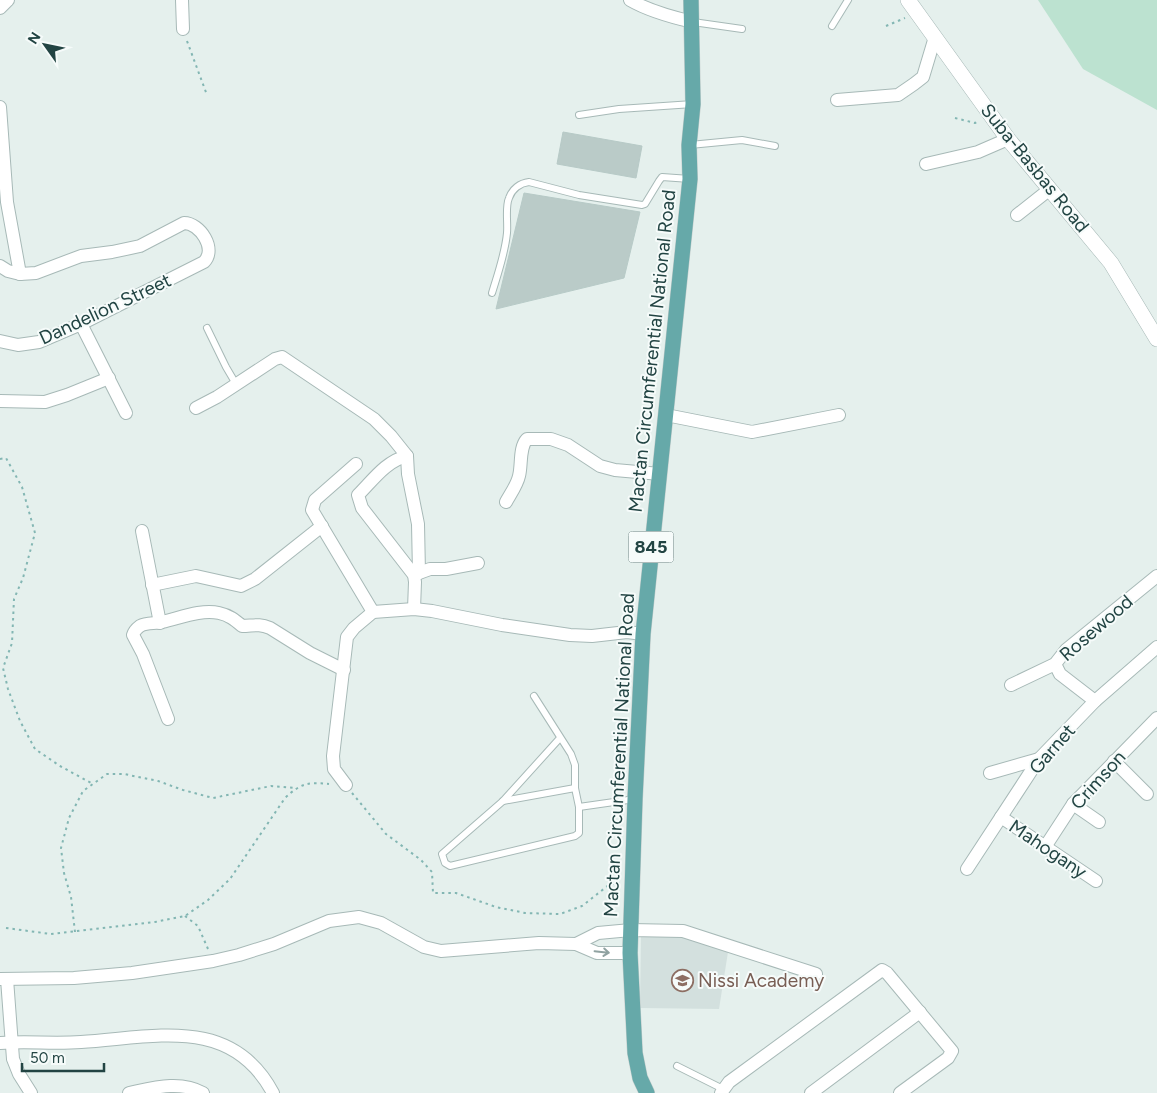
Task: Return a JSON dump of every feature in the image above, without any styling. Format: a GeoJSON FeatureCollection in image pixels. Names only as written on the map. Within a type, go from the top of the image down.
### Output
{"type":"FeatureCollection","features":[{"type":"Feature","properties":{"kind":"main road","name":"Mactan Circumferential National Road"},"geometry":{"type":"LineString","coordinates":[[645,1091],[640,1078],[635,1052],[630,954],[635,800],[643,634],[690,179],[689,145],[693,104],[693,22],[691,0]]}},
{"type":"Feature","properties":{"kind":"street"},"geometry":{"type":"LineString","coordinates":[[0,8],[8,0]]}},
{"type":"Feature","properties":{"kind":"street"},"geometry":{"type":"LineString","coordinates":[[182,0],[183,29]]}},
{"type":"Feature","properties":{"kind":"street"},"geometry":{"type":"LineString","coordinates":[[630,0],[666,15],[693,22]]}},
{"type":"Feature","properties":{"kind":"street","name":"Suba-Basbas Road"},"geometry":{"type":"LineString","coordinates":[[908,0],[1008,139],[1111,263],[1157,339]]}},
{"type":"Feature","properties":{"kind":"street"},"geometry":{"type":"LineString","coordinates":[[837,100],[898,95],[923,77],[935,37]]}},
{"type":"Feature","properties":{"kind":"street"},"geometry":{"type":"LineString","coordinates":[[0,107],[3,200],[20,274],[8,271],[0,266]]}},
{"type":"Feature","properties":{"kind":"street"},"geometry":{"type":"LineString","coordinates":[[926,164],[978,152],[1008,139]]}},
{"type":"Feature","properties":{"kind":"street"},"geometry":{"type":"LineString","coordinates":[[1017,215],[1050,190]]}},
{"type":"Feature","properties":{"kind":"street","name":"Dandelion Street"},"geometry":{"type":"LineString","coordinates":[[0,342],[18,345],[39,342],[81,324],[204,262],[209,253],[208,244],[198,228],[190,223],[184,223],[140,246],[81,256],[36,273],[20,274]]}},
{"type":"Feature","properties":{"kind":"street"},"geometry":{"type":"LineString","coordinates":[[81,324],[126,413]]}},
{"type":"Feature","properties":{"kind":"street"},"geometry":{"type":"LineString","coordinates":[[196,408],[275,359],[282,357],[374,420],[391,436],[407,456],[408,474],[418,524],[414,609]]}},
{"type":"Feature","properties":{"kind":"street"},"geometry":{"type":"LineString","coordinates":[[0,401],[44,402],[109,378]]}},
{"type":"Feature","properties":{"kind":"street"},"geometry":{"type":"LineString","coordinates":[[666,416],[752,432],[840,415]]}},
{"type":"Feature","properties":{"kind":"street"},"geometry":{"type":"LineString","coordinates":[[506,502],[519,476],[524,442],[527,439],[551,439],[568,445],[600,466],[615,470],[660,474]]}},
{"type":"Feature","properties":{"kind":"street"},"geometry":{"type":"LineString","coordinates":[[407,456],[389,464],[358,495],[362,508],[416,574]]}},
{"type":"Feature","properties":{"kind":"street"},"geometry":{"type":"LineString","coordinates":[[356,464],[315,500],[312,510],[373,612]]}},
{"type":"Feature","properties":{"kind":"street"},"geometry":{"type":"LineString","coordinates":[[152,585],[196,576],[241,586],[255,579],[322,526]]}},
{"type":"Feature","properties":{"kind":"street"},"geometry":{"type":"LineString","coordinates":[[142,531],[160,623]]}},
{"type":"Feature","properties":{"kind":"street"},"geometry":{"type":"LineString","coordinates":[[416,574],[430,569],[446,569],[478,563]]}},
{"type":"Feature","properties":{"kind":"street","name":"Rosewood"},"geometry":{"type":"LineString","coordinates":[[1095,701],[1060,674],[1055,664],[1066,650],[1157,576]]}},
{"type":"Feature","properties":{"kind":"street"},"geometry":{"type":"LineString","coordinates":[[346,785],[334,769],[333,756],[347,637],[354,628],[373,612],[414,609],[432,611],[502,625],[570,635],[592,636],[627,632],[643,634]]}},
{"type":"Feature","properties":{"kind":"street"},"geometry":{"type":"LineString","coordinates":[[168,719],[143,654],[133,635],[134,631],[140,626],[149,623],[160,623],[184,616],[210,612],[219,613],[232,617],[242,626],[250,624],[270,628],[344,670]]}},
{"type":"Feature","properties":{"kind":"street","name":"Garnet"},"geometry":{"type":"LineString","coordinates":[[967,869],[1039,759],[1095,701],[1156,649]]}},
{"type":"Feature","properties":{"kind":"street"},"geometry":{"type":"LineString","coordinates":[[1011,685],[1055,664]]}},
{"type":"Feature","properties":{"kind":"street","name":"Crimson"},"geometry":{"type":"LineString","coordinates":[[1045,847],[1073,804],[1114,761],[1155,725]]}},
{"type":"Feature","properties":{"kind":"street"},"geometry":{"type":"LineString","coordinates":[[990,773],[1039,759]]}},
{"type":"Feature","properties":{"kind":"street"},"geometry":{"type":"LineString","coordinates":[[1114,761],[1148,794]]}},
{"type":"Feature","properties":{"kind":"street"},"geometry":{"type":"LineString","coordinates":[[1073,804],[1099,822]]}},
{"type":"Feature","properties":{"kind":"street","name":"Mahogany"},"geometry":{"type":"LineString","coordinates":[[1001,817],[1096,881]]}},
{"type":"Feature","properties":{"kind":"street"},"geometry":{"type":"LineString","coordinates":[[31,1093],[6,1043],[4,979],[74,978],[213,961],[239,956],[274,944],[329,921],[360,917],[381,923],[424,947],[441,950],[539,943],[576,944],[597,953],[630,954]]}},
{"type":"Feature","properties":{"kind":"street"},"geometry":{"type":"LineString","coordinates":[[576,944],[598,933],[630,930],[683,932],[816,974]]}},
{"type":"Feature","properties":{"kind":"street"},"geometry":{"type":"LineString","coordinates":[[722,1091],[729,1082],[880,971],[884,970],[952,1053],[916,1088],[900,1093]]}},
{"type":"Feature","properties":{"kind":"street"},"geometry":{"type":"LineString","coordinates":[[811,1093],[920,1012]]}},
{"type":"Feature","properties":{"kind":"street"},"geometry":{"type":"LineString","coordinates":[[6,1043],[78,1042],[174,1034],[199,1037],[222,1044],[240,1055],[262,1076],[273,1093]]}},
{"type":"Feature","properties":{"kind":"street"},"geometry":{"type":"LineString","coordinates":[[129,1093],[179,1086],[194,1088],[203,1093]]}},
{"type":"Feature","properties":{"kind":"lane"},"geometry":{"type":"LineString","coordinates":[[832,26],[848,0]]}},
{"type":"Feature","properties":{"kind":"lane"},"geometry":{"type":"LineString","coordinates":[[693,22],[742,29]]}},
{"type":"Feature","properties":{"kind":"lane"},"geometry":{"type":"LineString","coordinates":[[579,116],[618,109],[693,104]]}},
{"type":"Feature","properties":{"kind":"lane"},"geometry":{"type":"LineString","coordinates":[[689,145],[742,140],[775,146]]}},
{"type":"Feature","properties":{"kind":"lane"},"geometry":{"type":"LineString","coordinates":[[492,293],[504,256],[508,200],[513,191],[521,184],[529,182],[579,195],[642,205],[645,204],[662,177],[690,179]]}},
{"type":"Feature","properties":{"kind":"lane"},"geometry":{"type":"LineString","coordinates":[[207,328],[236,384]]}},
{"type":"Feature","properties":{"kind":"lane"},"geometry":{"type":"LineString","coordinates":[[534,696],[571,754],[575,766],[575,788],[579,807],[578,833],[575,836],[450,866],[445,863],[442,854],[503,801],[560,738]]}},
{"type":"Feature","properties":{"kind":"lane"},"geometry":{"type":"LineString","coordinates":[[503,801],[575,788]]}},
{"type":"Feature","properties":{"kind":"lane"},"geometry":{"type":"LineString","coordinates":[[579,807],[635,800]]}},
{"type":"Feature","properties":{"kind":"lane"},"geometry":{"type":"LineString","coordinates":[[677,1066],[722,1091]]}},
{"type":"Feature","properties":{"kind":"path"},"geometry":{"type":"LineString","coordinates":[[886,26],[917,13]]}},
{"type":"Feature","properties":{"kind":"path"},"geometry":{"type":"LineString","coordinates":[[183,29],[207,95]]}},
{"type":"Feature","properties":{"kind":"path"},"geometry":{"type":"LineString","coordinates":[[955,118],[975,123],[992,115]]}},
{"type":"Feature","properties":{"kind":"path"},"geometry":{"type":"LineString","coordinates":[[0,459],[6,458],[22,487],[35,533],[14,599],[12,643],[3,668],[8,689],[20,720],[35,749],[60,766],[93,784]]}},
{"type":"Feature","properties":{"kind":"path"},"geometry":{"type":"LineString","coordinates":[[75,932],[71,897],[64,873],[61,848],[69,818],[83,792],[107,774],[124,774],[158,781],[213,798],[272,786],[296,788]]}},
{"type":"Feature","properties":{"kind":"path"},"geometry":{"type":"LineString","coordinates":[[6,928],[51,934],[155,922],[185,916],[208,900],[230,879],[285,798],[296,788],[310,782],[346,785],[386,834],[421,860],[432,872],[433,893],[456,892],[496,907],[525,913],[560,914],[582,906],[610,884],[633,882]]}},
{"type":"Feature","properties":{"kind":"path"},"geometry":{"type":"LineString","coordinates":[[185,916],[198,926],[213,961]]}},
{"type":"Feature","properties":{"kind":"shaded area","name":"Nissi Academy"},"geometry":{"type":"Polygon","coordinates":[[[641,932],[687,933],[728,952],[719,1009],[640,1008],[641,932]]]}},
{"type":"Feature","properties":{"kind":"green space"},"geometry":{"type":"Polygon","coordinates":[[[1038,0],[1157,0],[1157,110],[1083,69],[1038,0]]]}},
{"type":"Feature","properties":{"kind":"building"},"geometry":{"type":"Polygon","coordinates":[[[563,132],[642,146],[636,178],[557,164],[563,132]]]}},
{"type":"Feature","properties":{"kind":"building"},"geometry":{"type":"Polygon","coordinates":[[[524,193],[640,212],[624,278],[496,309],[524,193]]]}},
{"type":"Feature","properties":{"kind":"place","name":"Nissi Academy"},"geometry":{"type":"Point","coordinates":[682,980]}}]}
